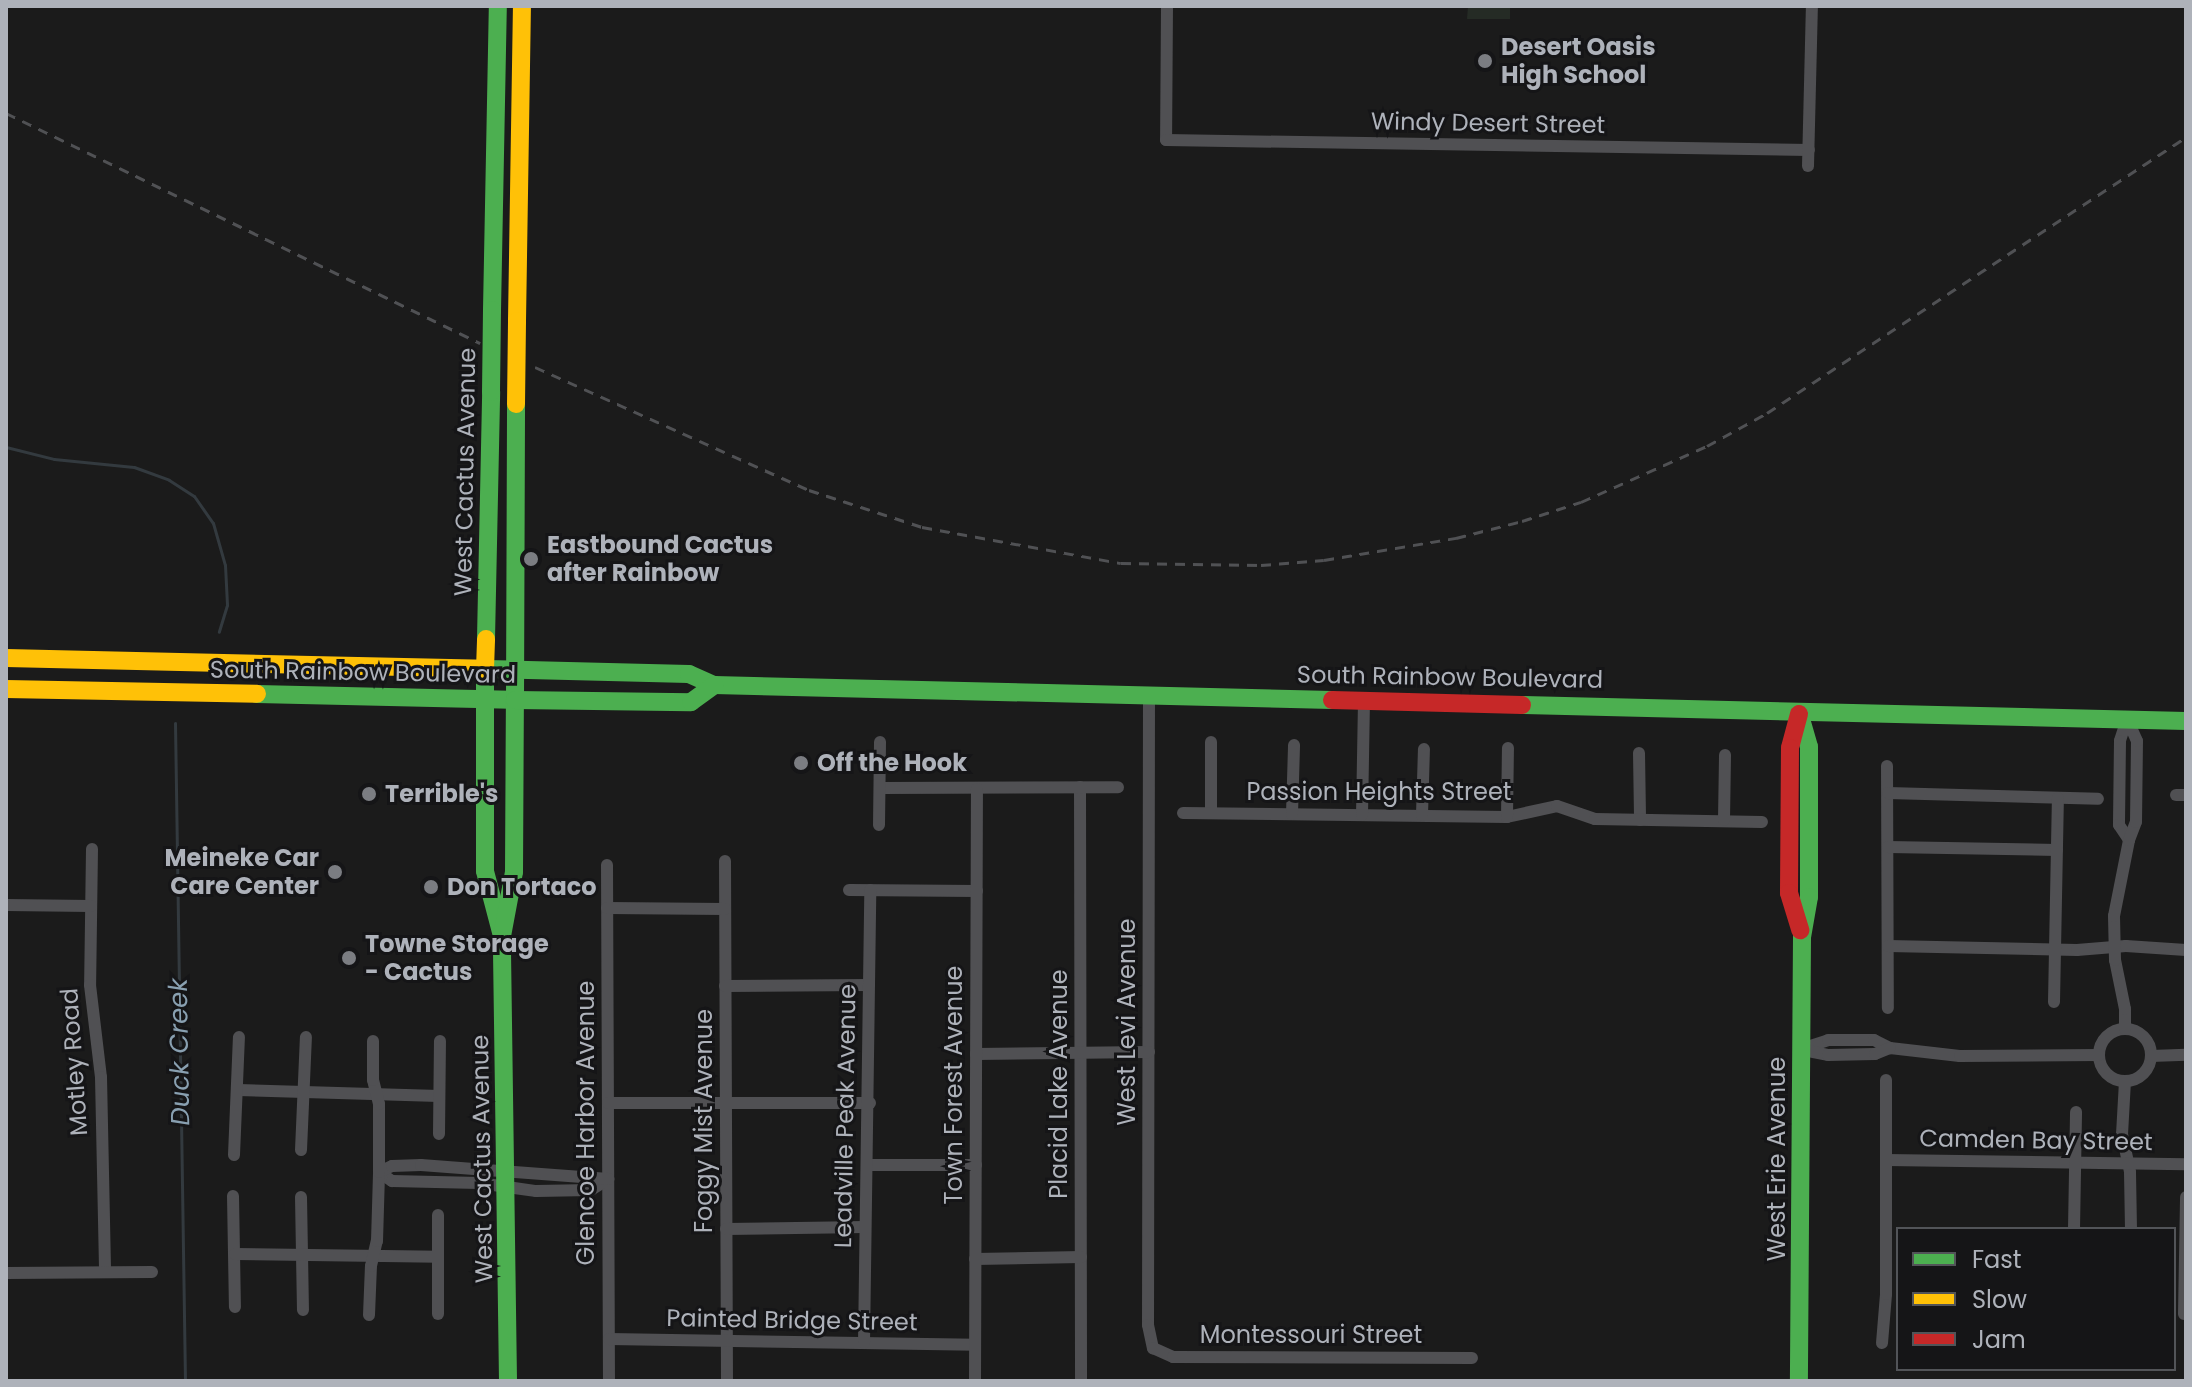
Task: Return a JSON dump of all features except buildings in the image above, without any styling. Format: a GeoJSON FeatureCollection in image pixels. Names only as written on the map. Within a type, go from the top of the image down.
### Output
{"type":"FeatureCollection","features":[{"type":"Feature","properties":{"kind":"main road","name":"West Cactus Avenue"},"geometry":{"type":"LineString","coordinates":[[498,6],[485,669],[485,871],[502,936]]}},
{"type":"Feature","properties":{"kind":"main road","name":"West Cactus Avenue"},"geometry":{"type":"LineString","coordinates":[[508,1381],[502,936],[514,872],[522,6]]}},
{"type":"Feature","properties":{"kind":"main road","name":"South Rainbow Boulevard"},"geometry":{"type":"LineString","coordinates":[[6,658],[689,674],[714,685],[2186,721]]}},
{"type":"Feature","properties":{"kind":"main road","name":"South Rainbow Boulevard"},"geometry":{"type":"LineString","coordinates":[[6,689],[691,702],[714,685]]}},
{"type":"Feature","properties":{"kind":"main road","name":"West Erie Avenue"},"geometry":{"type":"LineString","coordinates":[[1799,712],[1809,747],[1809,897],[1802,937],[1799,1381]]}},
{"type":"Feature","properties":{"kind":"street","name":"Windy Desert Street"},"geometry":{"type":"LineString","coordinates":[[1167,6],[1166,140],[1809,150]]}},
{"type":"Feature","properties":{"kind":"street"},"geometry":{"type":"LineString","coordinates":[[1808,166],[1812,6]]}},
{"type":"Feature","properties":{"kind":"street","name":"West Levi Avenue"},"geometry":{"type":"LineString","coordinates":[[1149,695],[1148,1325],[1153,1348]]}},
{"type":"Feature","properties":{"kind":"street"},"geometry":{"type":"LineString","coordinates":[[1362,815],[1364,699]]}},
{"type":"Feature","properties":{"kind":"street"},"geometry":{"type":"LineString","coordinates":[[2125,1029],[2114,916],[2129,840],[2136,822],[2137,741],[2127,719]]}},
{"type":"Feature","properties":{"kind":"street"},"geometry":{"type":"LineString","coordinates":[[879,825],[880,742]]}},
{"type":"Feature","properties":{"kind":"street"},"geometry":{"type":"LineString","coordinates":[[1211,742],[1211,813]]}},
{"type":"Feature","properties":{"kind":"street"},"geometry":{"type":"LineString","coordinates":[[1292,814],[1294,745]]}},
{"type":"Feature","properties":{"kind":"street"},"geometry":{"type":"LineString","coordinates":[[1507,817],[1508,748]]}},
{"type":"Feature","properties":{"kind":"street"},"geometry":{"type":"LineString","coordinates":[[1422,815],[1424,749]]}},
{"type":"Feature","properties":{"kind":"street"},"geometry":{"type":"LineString","coordinates":[[1639,753],[1640,820]]}},
{"type":"Feature","properties":{"kind":"street"},"geometry":{"type":"LineString","coordinates":[[1724,820],[1725,755]]}},
{"type":"Feature","properties":{"kind":"street"},"geometry":{"type":"LineString","coordinates":[[1887,766],[1888,1008]]}},
{"type":"Feature","properties":{"kind":"street","name":"Placid Lake Avenue"},"geometry":{"type":"LineString","coordinates":[[1080,787],[1081,1381]]}},
{"type":"Feature","properties":{"kind":"street"},"geometry":{"type":"LineString","coordinates":[[880,788],[1118,787]]}},
{"type":"Feature","properties":{"kind":"street","name":"Town Forest Avenue"},"geometry":{"type":"LineString","coordinates":[[975,1381],[977,789]]}},
{"type":"Feature","properties":{"kind":"street"},"geometry":{"type":"LineString","coordinates":[[1888,793],[2098,799]]}},
{"type":"Feature","properties":{"kind":"street"},"geometry":{"type":"LineString","coordinates":[[2054,1002],[2058,798]]}},
{"type":"Feature","properties":{"kind":"street","name":"Passion Heights Street"},"geometry":{"type":"LineString","coordinates":[[1183,813],[1507,817],[1557,806],[1595,819],[1762,822]]}},
{"type":"Feature","properties":{"kind":"street"},"geometry":{"type":"LineString","coordinates":[[1888,847],[2057,850]]}},
{"type":"Feature","properties":{"kind":"street","name":"Motley Road"},"geometry":{"type":"LineString","coordinates":[[92,849],[92,1014],[101,1077],[105,1272]]}},
{"type":"Feature","properties":{"kind":"street","name":"Foggy Mist Avenue"},"geometry":{"type":"LineString","coordinates":[[725,861],[727,1381]]}},
{"type":"Feature","properties":{"kind":"street","name":"Glencoe Harbor Avenue"},"geometry":{"type":"LineString","coordinates":[[607,865],[609,1381]]}},
{"type":"Feature","properties":{"kind":"street"},"geometry":{"type":"LineString","coordinates":[[849,890],[977,891]]}},
{"type":"Feature","properties":{"kind":"street","name":"Leadville Peak Avenue"},"geometry":{"type":"LineString","coordinates":[[864,1343],[870,1103],[870,890]]}},
{"type":"Feature","properties":{"kind":"street"},"geometry":{"type":"LineString","coordinates":[[6,905],[91,906]]}},
{"type":"Feature","properties":{"kind":"street"},"geometry":{"type":"LineString","coordinates":[[607,908],[725,909]]}},
{"type":"Feature","properties":{"kind":"street"},"geometry":{"type":"LineString","coordinates":[[1888,946],[2186,950]]}},
{"type":"Feature","properties":{"kind":"street"},"geometry":{"type":"LineString","coordinates":[[725,986],[869,985]]}},
{"type":"Feature","properties":{"kind":"street"},"geometry":{"type":"LineString","coordinates":[[2125,1029],[2141,1034],[2151,1056],[2146,1071],[2125,1081],[2109,1076],[2099,1055],[2104,1040],[2125,1029]]}},
{"type":"Feature","properties":{"kind":"street"},"geometry":{"type":"LineString","coordinates":[[234,1155],[239,1037]]}},
{"type":"Feature","properties":{"kind":"street"},"geometry":{"type":"LineString","coordinates":[[301,1150],[306,1037]]}},
{"type":"Feature","properties":{"kind":"street"},"geometry":{"type":"LineString","coordinates":[[369,1315],[379,1172],[373,1041]]}},
{"type":"Feature","properties":{"kind":"street"},"geometry":{"type":"LineString","coordinates":[[439,1134],[440,1041]]}},
{"type":"Feature","properties":{"kind":"street"},"geometry":{"type":"LineString","coordinates":[[1801,1049],[1828,1055],[1875,1054],[1890,1048],[1960,1056],[2099,1055]]}},
{"type":"Feature","properties":{"kind":"street"},"geometry":{"type":"LineString","coordinates":[[976,1054],[1149,1052]]}},
{"type":"Feature","properties":{"kind":"street"},"geometry":{"type":"LineString","coordinates":[[2151,1056],[2186,1055]]}},
{"type":"Feature","properties":{"kind":"street"},"geometry":{"type":"LineString","coordinates":[[1882,1343],[1883,1311],[1892,1260],[1886,1160],[1886,1080]]}},
{"type":"Feature","properties":{"kind":"street"},"geometry":{"type":"LineString","coordinates":[[2125,1081],[2122,1134],[2128,1163],[2131,1227]]}},
{"type":"Feature","properties":{"kind":"street"},"geometry":{"type":"LineString","coordinates":[[238,1090],[439,1096]]}},
{"type":"Feature","properties":{"kind":"street"},"geometry":{"type":"LineString","coordinates":[[608,1103],[870,1103]]}},
{"type":"Feature","properties":{"kind":"street"},"geometry":{"type":"LineString","coordinates":[[2074,1227],[2076,1112]]}},
{"type":"Feature","properties":{"kind":"street","name":"Camden Bay Street"},"geometry":{"type":"LineString","coordinates":[[1886,1160],[2186,1164]]}},
{"type":"Feature","properties":{"kind":"street"},"geometry":{"type":"LineString","coordinates":[[379,1172],[392,1166],[421,1165],[507,1179],[590,1175],[608,1179]]}},
{"type":"Feature","properties":{"kind":"street"},"geometry":{"type":"LineString","coordinates":[[869,1165],[976,1165]]}},
{"type":"Feature","properties":{"kind":"street"},"geometry":{"type":"LineString","coordinates":[[233,1196],[235,1307]]}},
{"type":"Feature","properties":{"kind":"street"},"geometry":{"type":"LineString","coordinates":[[301,1197],[303,1310]]}},
{"type":"Feature","properties":{"kind":"street"},"geometry":{"type":"LineString","coordinates":[[2181,1314],[2186,1259],[2186,1197]]}},
{"type":"Feature","properties":{"kind":"street"},"geometry":{"type":"LineString","coordinates":[[438,1215],[438,1314]]}},
{"type":"Feature","properties":{"kind":"street"},"geometry":{"type":"LineString","coordinates":[[726,1229],[865,1227]]}},
{"type":"Feature","properties":{"kind":"street"},"geometry":{"type":"LineString","coordinates":[[235,1254],[438,1257]]}},
{"type":"Feature","properties":{"kind":"street"},"geometry":{"type":"LineString","coordinates":[[975,1259],[1081,1257]]}},
{"type":"Feature","properties":{"kind":"street"},"geometry":{"type":"LineString","coordinates":[[6,1273],[152,1272]]}},
{"type":"Feature","properties":{"kind":"street"},"geometry":{"type":"LineString","coordinates":[[1883,1311],[1896,1312]]}},
{"type":"Feature","properties":{"kind":"street","name":"Painted Bridge Street"},"geometry":{"type":"LineString","coordinates":[[609,1339],[975,1345]]}},
{"type":"Feature","properties":{"kind":"street","name":"Montessouri Street"},"geometry":{"type":"LineString","coordinates":[[1153,1348],[1173,1357],[1472,1358]]}},
{"type":"Feature","properties":{"kind":"shaded area"},"geometry":{"type":"Polygon","coordinates":[[[1468,6],[1510,6],[1510,19],[1467,19],[1468,6]]]}},
{"type":"Feature","properties":{"kind":"waterway","name":"Duck Creek"},"geometry":{"type":"LineString","coordinates":[[6,447],[54,459],[134,467],[169,480],[194,496],[213,523],[225,565],[227,605],[219,632]]}},
{"type":"Feature","properties":{"kind":"waterway","name":"Duck Creek"},"geometry":{"type":"LineString","coordinates":[[175,723],[185,1381]]}},
{"type":"Feature","properties":{"kind":"railway"},"geometry":{"type":"LineString","coordinates":[[6,113],[480,343]]}},
{"type":"Feature","properties":{"kind":"railway"},"geometry":{"type":"LineString","coordinates":[[535,367],[809,490],[922,527],[1121,563],[1261,565],[1324,560],[1456,538],[1522,521],[1581,502],[1707,446],[1767,413],[2186,137]]}},
{"type":"Feature","properties":{"kind":"traffic: fast"},"geometry":{"type":"LineString","coordinates":[[492,310],[498,6]]}},
{"type":"Feature","properties":{"kind":"traffic: fast"},"geometry":{"type":"LineString","coordinates":[[491,392],[492,310]]}},
{"type":"Feature","properties":{"kind":"traffic: fast"},"geometry":{"type":"LineString","coordinates":[[486,639],[491,392]]}},
{"type":"Feature","properties":{"kind":"traffic: fast"},"geometry":{"type":"LineString","coordinates":[[257,694],[515,700],[516,404]]}},
{"type":"Feature","properties":{"kind":"traffic: fast"},"geometry":{"type":"LineString","coordinates":[[502,936],[485,871],[485,669],[689,674],[714,685],[1332,700]]}},
{"type":"Feature","properties":{"kind":"traffic: fast"},"geometry":{"type":"LineString","coordinates":[[508,1381],[502,936],[514,872],[515,700],[691,702],[714,685]]}},
{"type":"Feature","properties":{"kind":"traffic: fast"},"geometry":{"type":"LineString","coordinates":[[1522,705],[2186,721]]}},
{"type":"Feature","properties":{"kind":"traffic: fast"},"geometry":{"type":"LineString","coordinates":[[1799,712],[1809,747],[1809,897],[1802,937],[1799,1381]]}},
{"type":"Feature","properties":{"kind":"traffic: slow"},"geometry":{"type":"LineString","coordinates":[[517,321],[522,6]]}},
{"type":"Feature","properties":{"kind":"traffic: slow"},"geometry":{"type":"LineString","coordinates":[[516,404],[517,321]]}},
{"type":"Feature","properties":{"kind":"traffic: slow"},"geometry":{"type":"LineString","coordinates":[[6,658],[485,669],[486,639]]}},
{"type":"Feature","properties":{"kind":"traffic: slow"},"geometry":{"type":"LineString","coordinates":[[6,689],[257,694]]}},
{"type":"Feature","properties":{"kind":"traffic: jam"},"geometry":{"type":"LineString","coordinates":[[1332,700],[1522,705]]}},
{"type":"Feature","properties":{"kind":"traffic: jam"},"geometry":{"type":"LineString","coordinates":[[1799,714],[1790,748],[1789,893],[1800,930]]}},
{"type":"Feature","properties":{"kind":"place","name":"Desert Oasis High School"},"geometry":{"type":"Point","coordinates":[1485,61]}},
{"type":"Feature","properties":{"kind":"place","name":"Eastbound Cactus after Rainbow"},"geometry":{"type":"Point","coordinates":[531,559]}},
{"type":"Feature","properties":{"kind":"place","name":"Off the Hook"},"geometry":{"type":"Point","coordinates":[801,763]}},
{"type":"Feature","properties":{"kind":"place","name":"Terrible's"},"geometry":{"type":"Point","coordinates":[369,794]}},
{"type":"Feature","properties":{"kind":"place","name":"Meineke Car Care Center"},"geometry":{"type":"Point","coordinates":[335,872]}},
{"type":"Feature","properties":{"kind":"place","name":"Don Tortaco"},"geometry":{"type":"Point","coordinates":[431,887]}},
{"type":"Feature","properties":{"kind":"place","name":"Towne Storage - Cactus"},"geometry":{"type":"Point","coordinates":[349,958]}}]}
